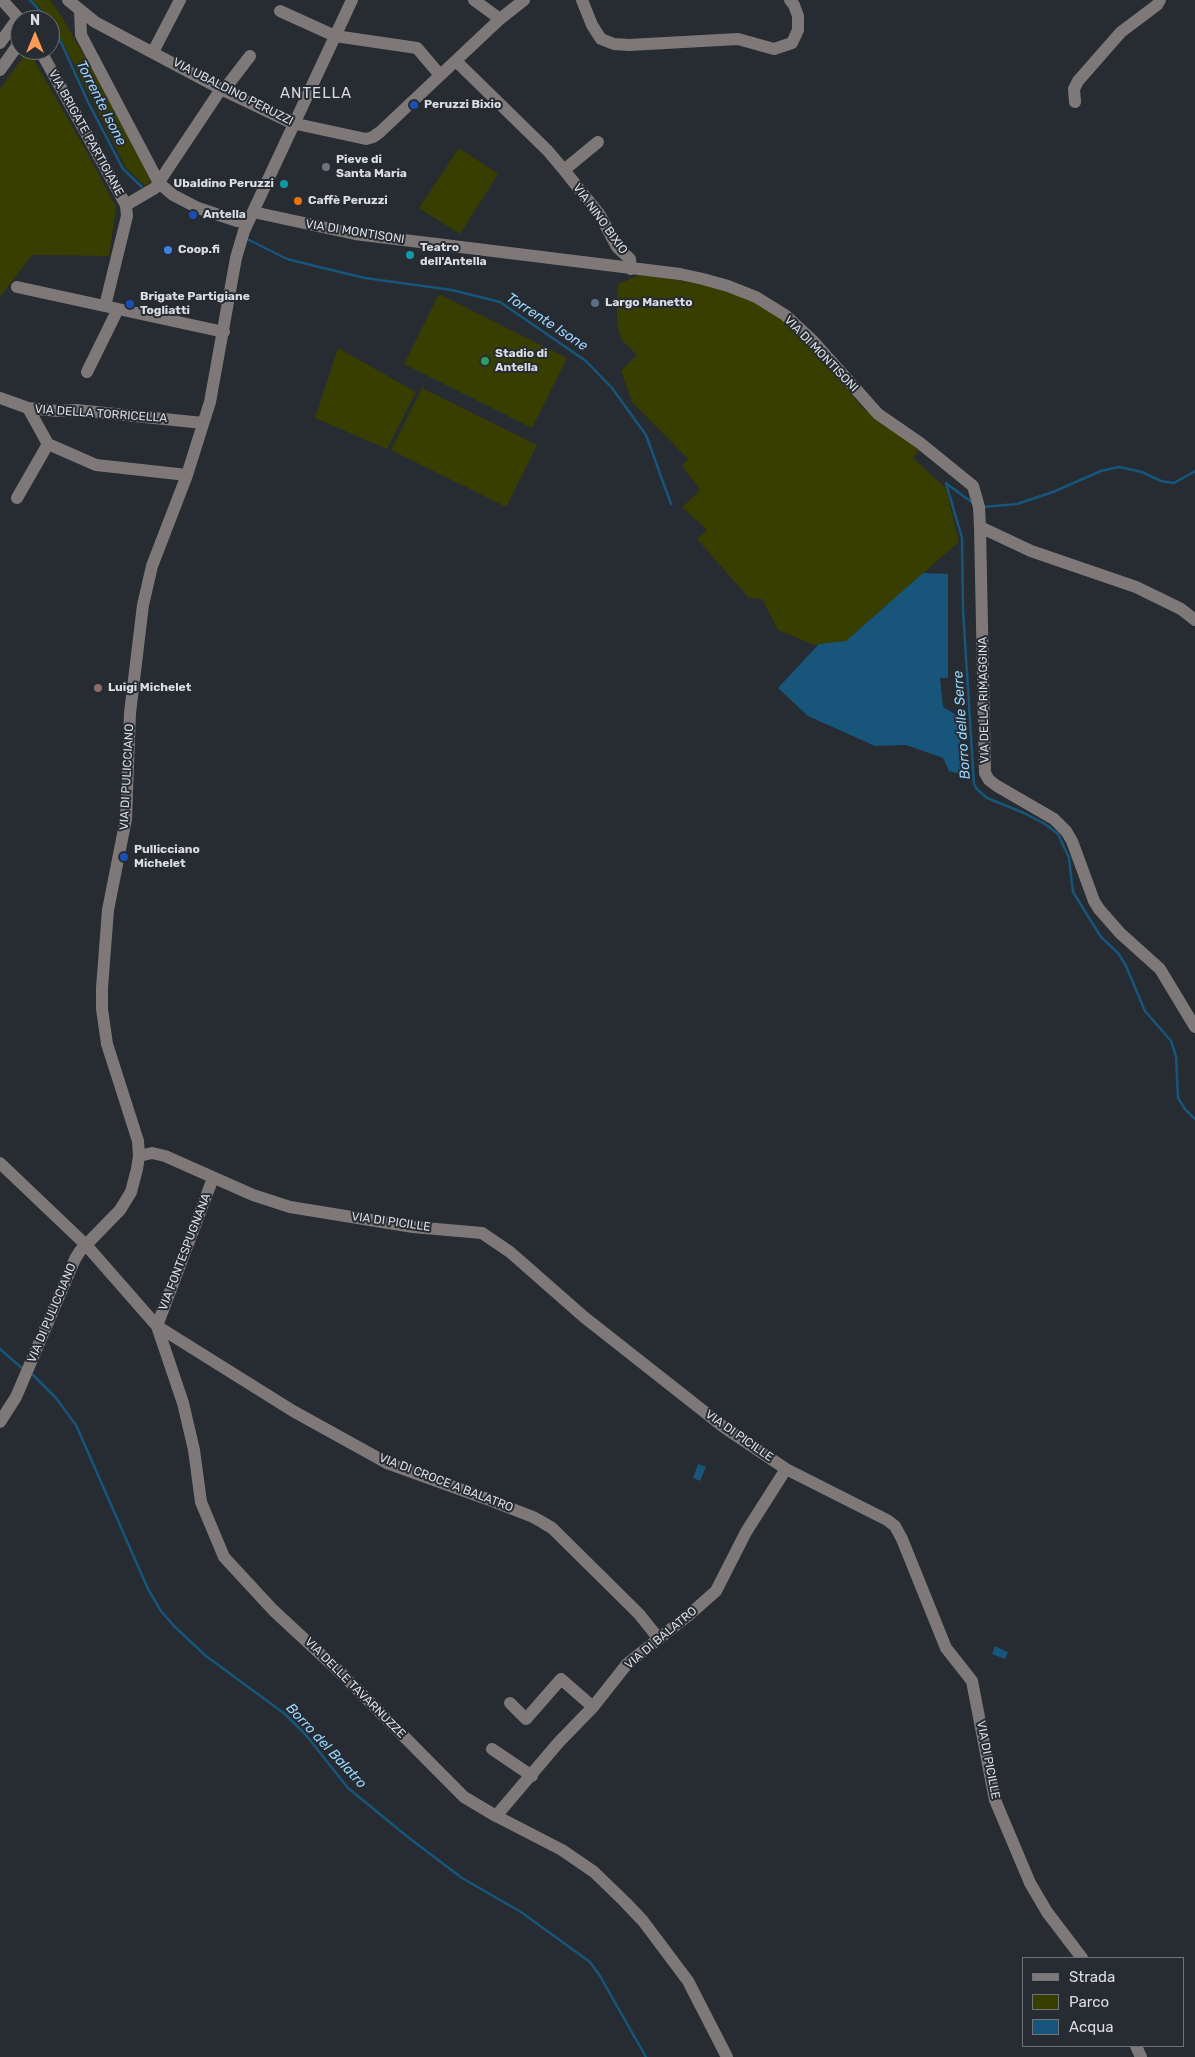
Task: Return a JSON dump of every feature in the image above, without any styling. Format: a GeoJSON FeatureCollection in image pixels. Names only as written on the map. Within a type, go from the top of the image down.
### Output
{"type":"FeatureCollection","features":[{"type":"Feature","properties":{"kind":"street"},"geometry":{"type":"LineString","coordinates":[[2,0],[11,10]]}},
{"type":"Feature","properties":{"kind":"street","name":"VIA UBALDINO PERUZZI"},"geometry":{"type":"LineString","coordinates":[[68,0],[95,22],[222,89],[292,123],[366,140],[373,137],[500,19],[524,0]]}},
{"type":"Feature","properties":{"kind":"street"},"geometry":{"type":"LineString","coordinates":[[154,52],[180,0]]}},
{"type":"Feature","properties":{"kind":"street","name":"VIA DI PULICCIANO"},"geometry":{"type":"LineString","coordinates":[[0,1422],[16,1397],[75,1259],[125,1203],[131,1192],[139,1156],[136,1135],[118,1081],[105,1032],[102,1009],[104,950],[110,901],[126,818],[130,720],[143,605],[152,566],[187,475],[211,395],[236,258],[250,217],[292,123],[352,0]]}},
{"type":"Feature","properties":{"kind":"street"},"geometry":{"type":"LineString","coordinates":[[474,0],[500,19]]}},
{"type":"Feature","properties":{"kind":"street"},"geometry":{"type":"LineString","coordinates":[[582,0],[592,25],[601,38],[614,44],[629,45],[738,39],[774,49],[792,44],[798,30],[798,16],[790,0]]}},
{"type":"Feature","properties":{"kind":"street"},"geometry":{"type":"LineString","coordinates":[[1075,102],[1074,89],[1078,81],[1121,32],[1157,6],[1160,0]]}},
{"type":"Feature","properties":{"kind":"street"},"geometry":{"type":"LineString","coordinates":[[80,11],[81,35],[159,182]]}},
{"type":"Feature","properties":{"kind":"street"},"geometry":{"type":"LineString","coordinates":[[280,11],[334,36],[417,48],[440,75]]}},
{"type":"Feature","properties":{"kind":"street"},"geometry":{"type":"LineString","coordinates":[[0,43],[10,30]]}},
{"type":"Feature","properties":{"kind":"street"},"geometry":{"type":"LineString","coordinates":[[0,70],[10,56]]}},
{"type":"Feature","properties":{"kind":"street"},"geometry":{"type":"LineString","coordinates":[[126,205],[155,188],[222,89],[227,86],[250,56]]}},
{"type":"Feature","properties":{"kind":"street","name":"VIA BRIGATE PARTIGIANE"},"geometry":{"type":"LineString","coordinates":[[46,60],[126,205],[127,216],[105,306]]}},
{"type":"Feature","properties":{"kind":"street","name":"VIA NINO BIXIO"},"geometry":{"type":"LineString","coordinates":[[456,61],[548,151],[564,170],[600,215],[617,247],[630,259],[631,269]]}},
{"type":"Feature","properties":{"kind":"street"},"geometry":{"type":"LineString","coordinates":[[564,170],[598,142]]}},
{"type":"Feature","properties":{"kind":"street","name":"VIA DI MONTISONI"},"geometry":{"type":"LineString","coordinates":[[159,182],[173,195],[198,208],[237,221],[250,217],[355,234],[680,274],[728,286],[756,297],[785,315],[813,341],[878,414],[920,442],[973,486],[978,505],[980,526]]}},
{"type":"Feature","properties":{"kind":"street"},"geometry":{"type":"LineString","coordinates":[[17,287],[224,332]]}},
{"type":"Feature","properties":{"kind":"street"},"geometry":{"type":"LineString","coordinates":[[87,372],[118,309]]}},
{"type":"Feature","properties":{"kind":"street","name":"VIA DELLA TORRICELLA"},"geometry":{"type":"LineString","coordinates":[[0,398],[28,408],[58,411],[76,410],[203,423]]}},
{"type":"Feature","properties":{"kind":"street"},"geometry":{"type":"LineString","coordinates":[[28,408],[48,444],[96,465],[187,475]]}},
{"type":"Feature","properties":{"kind":"street"},"geometry":{"type":"LineString","coordinates":[[17,498],[48,444]]}},
{"type":"Feature","properties":{"kind":"street"},"geometry":{"type":"LineString","coordinates":[[980,526],[1031,551],[1136,587],[1181,609],[1195,620]]}},
{"type":"Feature","properties":{"kind":"street","name":"VIA DELLA RIMAGGINA"},"geometry":{"type":"LineString","coordinates":[[980,526],[985,773],[989,780],[997,786],[1054,818],[1066,831],[1072,841],[1094,901],[1099,909],[1120,933],[1160,969],[1195,1027]]}},
{"type":"Feature","properties":{"kind":"street","name":"VIA DI PICILLE"},"geometry":{"type":"LineString","coordinates":[[136,1135],[165,1156],[253,1195],[290,1207],[413,1227],[482,1234],[510,1252],[584,1317],[664,1382],[725,1428],[786,1469],[887,1520],[899,1533],[946,1648],[972,1682],[995,1800],[1030,1884],[1047,1912],[1081,1957]]}},
{"type":"Feature","properties":{"kind":"street","name":"VIA DI PICILLE"},"geometry":{"type":"LineString","coordinates":[[139,1156],[152,1153],[165,1156]]}},
{"type":"Feature","properties":{"kind":"street","name":"VIA DELLE TAVARNUZZE"},"geometry":{"type":"LineString","coordinates":[[0,1163],[86,1245],[157,1326],[182,1403],[194,1450],[201,1502],[224,1557],[273,1610],[344,1675],[464,1796],[496,1816],[562,1850],[594,1872],[625,1902],[643,1921],[688,1982],[727,2057]]}},
{"type":"Feature","properties":{"kind":"street","name":"VIA FONTESPUGNANA"},"geometry":{"type":"LineString","coordinates":[[157,1326],[213,1178]]}},
{"type":"Feature","properties":{"kind":"street","name":"VIA DI CROCE A BALATRO"},"geometry":{"type":"LineString","coordinates":[[157,1326],[293,1412],[387,1464],[487,1499],[533,1517],[552,1528],[580,1558],[640,1614],[659,1639]]}},
{"type":"Feature","properties":{"kind":"street","name":"VIA DI BALATRO"},"geometry":{"type":"LineString","coordinates":[[496,1816],[559,1742],[593,1707],[627,1664],[716,1591],[746,1532],[786,1469]]}},
{"type":"Feature","properties":{"kind":"street"},"geometry":{"type":"LineString","coordinates":[[510,1704],[526,1719],[561,1678],[593,1707]]}},
{"type":"Feature","properties":{"kind":"street"},"geometry":{"type":"LineString","coordinates":[[492,1749],[532,1776]]}},
{"type":"Feature","properties":{"kind":"green space"},"geometry":{"type":"Polygon","coordinates":[[[32,0],[50,0],[57,10],[42,10],[32,0]]]}},
{"type":"Feature","properties":{"kind":"green space"},"geometry":{"type":"Polygon","coordinates":[[[60,14],[98,79],[151,181],[145,186],[126,168],[60,37],[60,14]]]}},
{"type":"Feature","properties":{"kind":"green space"},"geometry":{"type":"Polygon","coordinates":[[[21,60],[34,60],[116,207],[109,256],[32,255],[0,297],[0,89],[21,60]]]}},
{"type":"Feature","properties":{"kind":"green space"},"geometry":{"type":"Polygon","coordinates":[[[459,148],[498,174],[460,234],[419,208],[459,148]]]}},
{"type":"Feature","properties":{"kind":"green space"},"geometry":{"type":"Polygon","coordinates":[[[642,274],[721,288],[743,296],[773,313],[814,347],[863,408],[919,450],[913,458],[946,488],[959,542],[846,641],[815,645],[778,630],[762,599],[749,598],[697,539],[707,530],[682,507],[700,490],[682,466],[688,459],[632,402],[621,371],[637,355],[621,339],[617,325],[618,284],[642,274]]]}},
{"type":"Feature","properties":{"kind":"green space","name":"Stadio di Antella"},"geometry":{"type":"Polygon","coordinates":[[[439,294],[567,358],[532,428],[404,364],[439,294]]]}},
{"type":"Feature","properties":{"kind":"green space"},"geometry":{"type":"Polygon","coordinates":[[[338,348],[416,392],[387,449],[315,418],[338,348]]]}},
{"type":"Feature","properties":{"kind":"green space"},"geometry":{"type":"Polygon","coordinates":[[[422,388],[537,445],[506,507],[391,450],[422,388]]]}},
{"type":"Feature","properties":{"kind":"water"},"geometry":{"type":"Polygon","coordinates":[[[923,573],[948,574],[948,678],[940,678],[943,707],[958,716],[963,775],[949,771],[943,758],[906,745],[875,746],[808,716],[778,688],[819,644],[846,641],[923,573]]]}},
{"type":"Feature","properties":{"kind":"water"},"geometry":{"type":"Polygon","coordinates":[[[698,1464],[706,1467],[700,1481],[693,1478],[698,1464]]]}},
{"type":"Feature","properties":{"kind":"water"},"geometry":{"type":"Polygon","coordinates":[[[995,1646],[1008,1652],[1005,1659],[992,1654],[995,1646]]]}},
{"type":"Feature","properties":{"kind":"waterway","name":"Torrente Isone"},"geometry":{"type":"LineString","coordinates":[[30,0],[39,10]]}},
{"type":"Feature","properties":{"kind":"waterway","name":"Torrente Isone"},"geometry":{"type":"LineString","coordinates":[[60,40],[88,102],[123,169],[142,187]]}},
{"type":"Feature","properties":{"kind":"waterway","name":"Torrente Isone"},"geometry":{"type":"LineString","coordinates":[[247,239],[287,259],[319,267],[365,278],[452,290],[500,302],[586,361],[612,388],[646,435],[671,504]]}},
{"type":"Feature","properties":{"kind":"waterway"},"geometry":{"type":"LineString","coordinates":[[983,507],[1017,504],[1053,492],[1101,471],[1119,467],[1142,472],[1161,481],[1174,483],[1195,471]]}},
{"type":"Feature","properties":{"kind":"waterway","name":"Borro delle Serre"},"geometry":{"type":"LineString","coordinates":[[946,483],[962,538],[963,610],[974,784],[987,798],[1024,813],[1045,824],[1058,834],[1069,858],[1073,892],[1101,937],[1118,953],[1126,966],[1145,1011],[1171,1041],[1176,1056],[1178,1098],[1195,1119]]}},
{"type":"Feature","properties":{"kind":"waterway"},"geometry":{"type":"LineString","coordinates":[[947,484],[973,503]]}},
{"type":"Feature","properties":{"kind":"waterway","name":"Borro del Balatro"},"geometry":{"type":"LineString","coordinates":[[0,1349],[23,1369]]}},
{"type":"Feature","properties":{"kind":"waterway","name":"Borro del Balatro"},"geometry":{"type":"LineString","coordinates":[[33,1375],[56,1398],[76,1425],[148,1589],[161,1611],[174,1626],[206,1656],[285,1714],[306,1735],[348,1788],[409,1838],[462,1878],[521,1912],[590,1962],[600,1976],[646,2057]]}},
{"type":"Feature","properties":{"kind":"place","name":"Peruzzi Bixio"},"geometry":{"type":"Point","coordinates":[414,105]}},
{"type":"Feature","properties":{"kind":"place","name":"Pieve di Santa Maria"},"geometry":{"type":"Point","coordinates":[326,167]}},
{"type":"Feature","properties":{"kind":"place","name":"Ubaldino Peruzzi"},"geometry":{"type":"Point","coordinates":[284,184]}},
{"type":"Feature","properties":{"kind":"place","name":"Caffè Peruzzi"},"geometry":{"type":"Point","coordinates":[298,201]}},
{"type":"Feature","properties":{"kind":"place","name":"Antella"},"geometry":{"type":"Point","coordinates":[193,215]}},
{"type":"Feature","properties":{"kind":"place","name":"Coop.fi"},"geometry":{"type":"Point","coordinates":[168,250]}},
{"type":"Feature","properties":{"kind":"place","name":"Teatro dell'Antella"},"geometry":{"type":"Point","coordinates":[410,255]}},
{"type":"Feature","properties":{"kind":"place","name":"Largo Manetto"},"geometry":{"type":"Point","coordinates":[595,303]}},
{"type":"Feature","properties":{"kind":"place","name":"Brigate Partigiane Togliatti"},"geometry":{"type":"Point","coordinates":[130,304]}},
{"type":"Feature","properties":{"kind":"place","name":"Stadio di Antella"},"geometry":{"type":"Point","coordinates":[485,361]}},
{"type":"Feature","properties":{"kind":"place","name":"Luigi Michelet"},"geometry":{"type":"Point","coordinates":[98,688]}},
{"type":"Feature","properties":{"kind":"place","name":"Pullicciano Michelet"},"geometry":{"type":"Point","coordinates":[124,857]}},
{"type":"Feature","properties":{"kind":"district","name":"ANTELLA"},"geometry":{"type":"Point","coordinates":[316,94]}}]}
